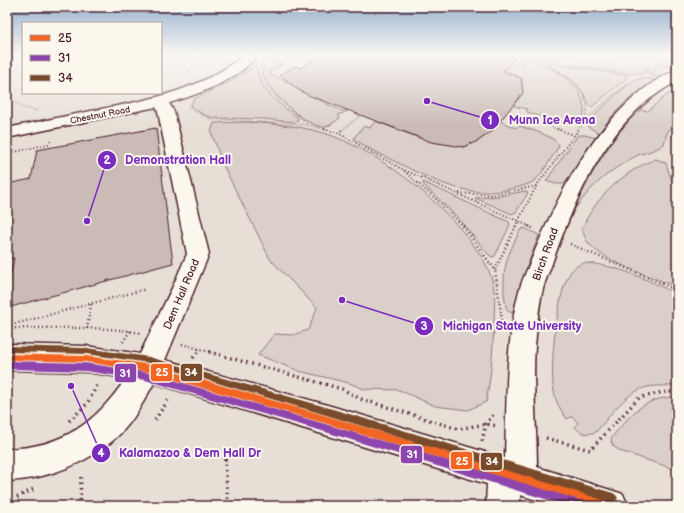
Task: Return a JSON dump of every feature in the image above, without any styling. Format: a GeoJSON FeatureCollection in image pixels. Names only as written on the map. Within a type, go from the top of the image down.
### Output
{"type":"FeatureCollection","features":[{"type":"Feature","properties":{"kind":"street","name":"Chestnut Road"},"geometry":{"type":"LineString","coordinates":[[7,133],[123,110],[160,101],[191,91],[219,78]]}},
{"type":"Feature","properties":{"kind":"street","name":"Birch Road"},"geometry":{"type":"LineString","coordinates":[[503,506],[512,476],[522,431],[521,359],[529,298],[551,236],[581,173],[612,128],[640,99],[668,78]]}},
{"type":"Feature","properties":{"kind":"street","name":"Dem Hall Road"},"geometry":{"type":"LineString","coordinates":[[7,465],[16,466],[38,462],[60,455],[82,444],[101,430],[118,414],[147,368],[162,338],[198,254],[166,112],[160,101]]}},
{"type":"Feature","properties":{"kind":"street"},"geometry":{"type":"LineString","coordinates":[[7,357],[60,357],[111,362],[147,368],[316,416],[611,506]]}},
{"type":"Feature","properties":{"kind":"path"},"geometry":{"type":"LineString","coordinates":[[262,78],[271,92],[309,125]]}},
{"type":"Feature","properties":{"kind":"path"},"geometry":{"type":"LineString","coordinates":[[567,78],[580,90],[587,106],[586,120]]}},
{"type":"Feature","properties":{"kind":"path"},"geometry":{"type":"LineString","coordinates":[[495,270],[537,186],[574,135],[609,96],[635,78]]}},
{"type":"Feature","properties":{"kind":"path"},"geometry":{"type":"LineString","coordinates":[[7,88],[10,100],[25,108],[40,112]]}},
{"type":"Feature","properties":{"kind":"path"},"geometry":{"type":"LineString","coordinates":[[186,107],[210,119],[309,125],[338,133],[400,168],[519,222],[677,290]]}},
{"type":"Feature","properties":{"kind":"path"},"geometry":{"type":"LineString","coordinates":[[507,112],[574,135]]}},
{"type":"Feature","properties":{"kind":"path"},"geometry":{"type":"LineString","coordinates":[[338,133],[360,115]]}},
{"type":"Feature","properties":{"kind":"path"},"geometry":{"type":"LineString","coordinates":[[672,135],[677,136]]}},
{"type":"Feature","properties":{"kind":"path"},"geometry":{"type":"LineString","coordinates":[[7,154],[48,144],[52,139]]}},
{"type":"Feature","properties":{"kind":"path"},"geometry":{"type":"LineString","coordinates":[[400,168],[438,200],[469,232],[495,270],[502,321],[501,329]]}},
{"type":"Feature","properties":{"kind":"path"},"geometry":{"type":"LineString","coordinates":[[455,192],[492,195],[537,186]]}},
{"type":"Feature","properties":{"kind":"path"},"geometry":{"type":"LineString","coordinates":[[7,327],[146,289]]}},
{"type":"Feature","properties":{"kind":"path"},"geometry":{"type":"LineString","coordinates":[[87,329],[91,304]]}},
{"type":"Feature","properties":{"kind":"path"},"geometry":{"type":"LineString","coordinates":[[7,327],[130,331],[162,338],[342,390],[361,399],[458,429],[486,424],[522,431],[590,450],[639,398],[663,392],[677,392]]}},
{"type":"Feature","properties":{"kind":"path"},"geometry":{"type":"LineString","coordinates":[[66,424],[87,404],[130,331]]}},
{"type":"Feature","properties":{"kind":"path"},"geometry":{"type":"LineString","coordinates":[[486,424],[495,412],[496,405]]}},
{"type":"Feature","properties":{"kind":"path"},"geometry":{"type":"LineString","coordinates":[[225,459],[228,506]]}},
{"type":"Feature","properties":{"kind":"path"},"geometry":{"type":"LineString","coordinates":[[80,506],[82,466]]}},
{"type":"Feature","properties":{"kind":"path"},"geometry":{"type":"LineString","coordinates":[[7,502],[41,486]]}},
{"type":"Feature","properties":{"kind":"path"},"geometry":{"type":"LineString","coordinates":[[440,506],[441,501]]}},
{"type":"Feature","properties":{"kind":"shaded area"},"geometry":{"type":"Polygon","coordinates":[[[7,78],[22,78],[22,94],[162,94],[162,78],[677,78],[677,506],[7,506],[7,78]]]}},
{"type":"Feature","properties":{"kind":"shaded area"},"geometry":{"type":"Polygon","coordinates":[[[237,78],[259,78],[267,91],[276,101],[298,118],[297,121],[214,118],[204,115],[190,106],[194,99],[237,78]]]}},
{"type":"Feature","properties":{"kind":"shaded area"},"geometry":{"type":"Polygon","coordinates":[[[266,78],[278,78],[288,82],[302,92],[324,102],[327,100],[330,101],[326,104],[343,111],[348,111],[338,115],[340,118],[331,125],[325,127],[316,125],[305,120],[293,111],[272,89],[266,78]]]}},
{"type":"Feature","properties":{"kind":"shaded area"},"geometry":{"type":"Polygon","coordinates":[[[519,78],[566,78],[575,87],[582,99],[584,112],[579,122],[570,124],[551,120],[527,112],[527,109],[513,106],[523,93],[523,80],[519,78]]]}},
{"type":"Feature","properties":{"kind":"shaded area"},"geometry":{"type":"Polygon","coordinates":[[[568,78],[627,78],[592,107],[589,106],[586,98],[577,85],[568,78]]]}},
{"type":"Feature","properties":{"kind":"shaded area"},"geometry":{"type":"Polygon","coordinates":[[[644,78],[656,80],[624,104],[611,117],[599,133],[588,127],[588,123],[614,96],[630,84],[644,78]]]}},
{"type":"Feature","properties":{"kind":"shaded area"},"geometry":{"type":"Polygon","coordinates":[[[677,88],[677,119],[667,133],[664,144],[638,155],[620,165],[596,184],[576,208],[575,207],[595,168],[611,143],[630,120],[640,110],[648,111],[677,88]]]}},
{"type":"Feature","properties":{"kind":"shaded area"},"geometry":{"type":"Polygon","coordinates":[[[375,121],[419,138],[463,147],[485,136],[500,121],[515,128],[519,126],[542,133],[557,142],[559,146],[540,174],[529,184],[498,191],[482,192],[467,190],[423,175],[354,139],[364,126],[370,128],[375,121]]]}},
{"type":"Feature","properties":{"kind":"shaded area"},"geometry":{"type":"Polygon","coordinates":[[[247,122],[312,130],[333,136],[352,144],[404,176],[435,203],[463,232],[485,263],[494,289],[495,304],[493,344],[486,402],[468,410],[435,406],[399,390],[364,389],[349,383],[299,371],[258,355],[274,334],[293,335],[308,330],[317,308],[270,259],[224,167],[211,132],[214,123],[247,122]]]}},
{"type":"Feature","properties":{"kind":"shaded area"},"geometry":{"type":"Polygon","coordinates":[[[578,135],[596,138],[564,184],[556,184],[546,181],[578,135]]]}},
{"type":"Feature","properties":{"kind":"shaded area"},"geometry":{"type":"Polygon","coordinates":[[[656,159],[666,163],[677,192],[677,287],[607,258],[588,243],[582,228],[595,206],[612,186],[633,170],[656,159]]]}},
{"type":"Feature","properties":{"kind":"shaded area"},"geometry":{"type":"Polygon","coordinates":[[[423,182],[509,222],[510,225],[495,256],[492,257],[489,255],[456,216],[423,184],[423,182]]]}},
{"type":"Feature","properties":{"kind":"shaded area"},"geometry":{"type":"Polygon","coordinates":[[[525,191],[528,193],[516,212],[512,214],[475,198],[500,196],[525,191]]]}},
{"type":"Feature","properties":{"kind":"shaded area"},"geometry":{"type":"Polygon","coordinates":[[[524,228],[539,235],[512,313],[508,311],[506,305],[504,293],[504,274],[512,246],[520,230],[524,228]]]}},
{"type":"Feature","properties":{"kind":"shaded area"},"geometry":{"type":"Polygon","coordinates":[[[585,263],[597,264],[621,270],[677,294],[677,386],[655,386],[640,389],[619,405],[596,432],[587,434],[575,427],[578,423],[574,418],[571,417],[567,419],[563,413],[557,403],[553,381],[553,349],[561,296],[570,273],[576,266],[585,263]]]}},
{"type":"Feature","properties":{"kind":"shaded area"},"geometry":{"type":"Polygon","coordinates":[[[677,397],[677,470],[620,451],[613,446],[611,441],[612,437],[639,408],[656,400],[677,397]]]}},
{"type":"Feature","properties":{"kind":"building"},"geometry":{"type":"Polygon","coordinates":[[[284,78],[521,78],[523,93],[491,132],[478,141],[463,147],[431,142],[308,95],[297,89],[284,78]]]}},
{"type":"Feature","properties":{"kind":"building"},"geometry":{"type":"Polygon","coordinates":[[[156,128],[173,263],[7,308],[7,293],[14,258],[7,260],[7,184],[31,179],[37,150],[156,128]]]}},
{"type":"Feature","properties":{"kind":"transit line","name":"34"},"geometry":{"type":"LineString","coordinates":[[7,349],[86,351],[149,360],[326,411],[613,498]]}},
{"type":"Feature","properties":{"kind":"transit line","name":"25"},"geometry":{"type":"LineString","coordinates":[[7,357],[86,359],[147,368],[324,419],[611,506]]}},
{"type":"Feature","properties":{"kind":"transit line","name":"31"},"geometry":{"type":"LineString","coordinates":[[7,365],[85,367],[145,376],[322,427],[583,506]]}},
{"type":"Feature","properties":{"kind":"place","name":"Munn Ice Arena"},"geometry":{"type":"Point","coordinates":[427,101]}},
{"type":"Feature","properties":{"kind":"place","name":"Demonstration Hall"},"geometry":{"type":"Point","coordinates":[87,221]}},
{"type":"Feature","properties":{"kind":"place","name":"Michigan State University"},"geometry":{"type":"Point","coordinates":[342,300]}},
{"type":"Feature","properties":{"kind":"place","name":"Kalamazoo & Dem Hall Dr"},"geometry":{"type":"Point","coordinates":[71,386]}}]}
